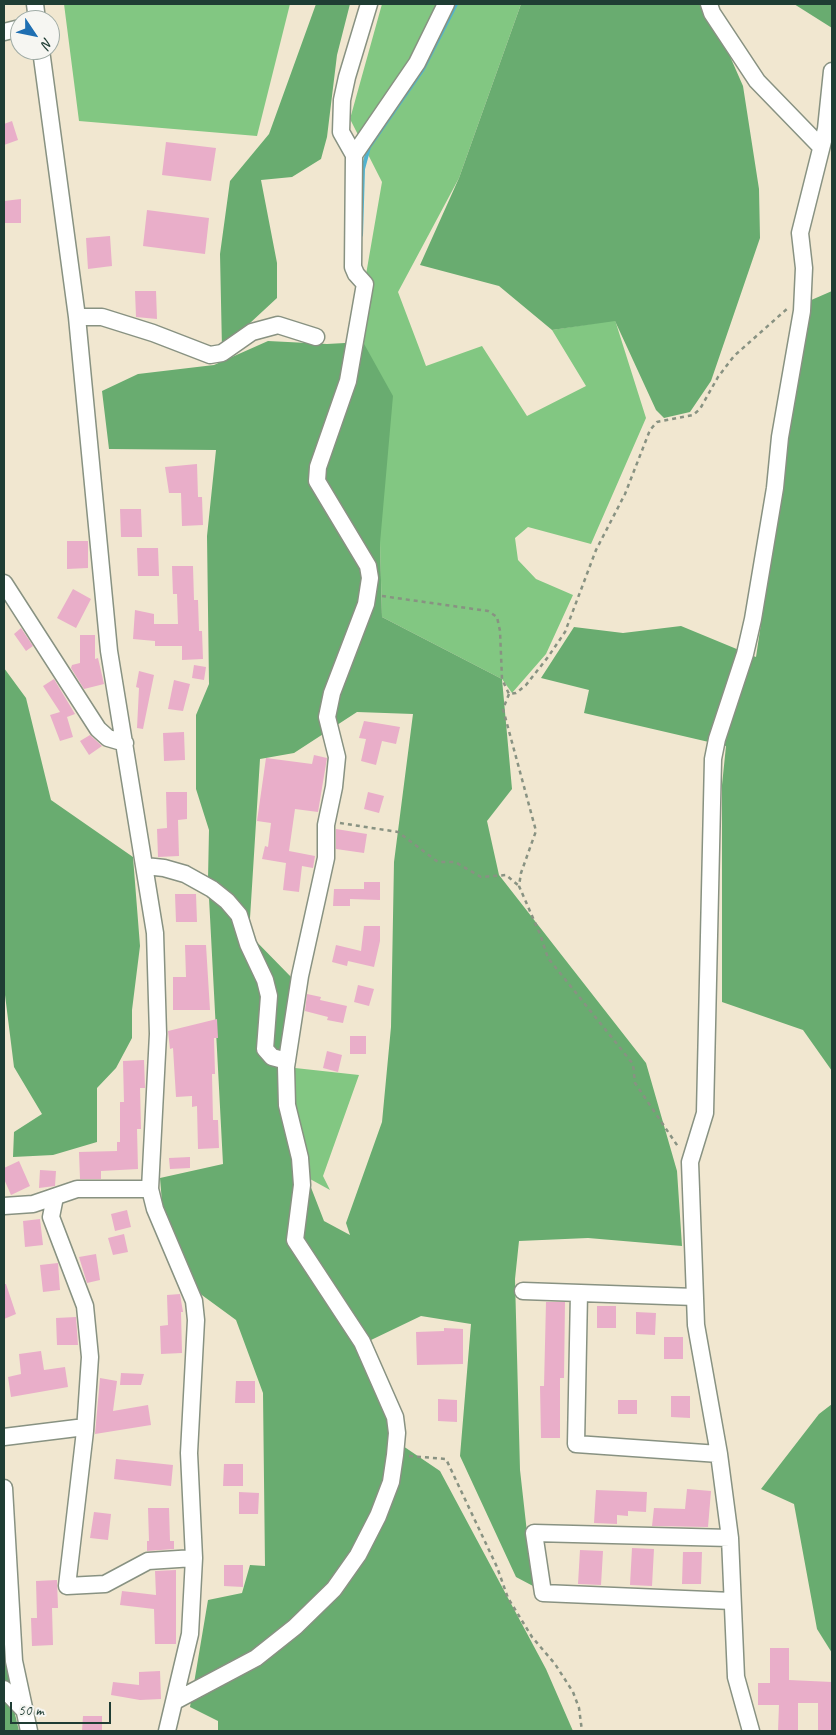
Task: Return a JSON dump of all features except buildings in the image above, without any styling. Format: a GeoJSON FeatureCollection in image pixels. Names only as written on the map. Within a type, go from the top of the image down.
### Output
{"type":"FeatureCollection","features":[{"type":"Feature","properties":{"kind":"street"},"geometry":{"type":"LineString","coordinates":[[175,1701],[256,1658],[295,1627],[334,1589],[358,1555],[378,1516],[391,1482],[395,1455],[397,1433],[394,1417],[362,1342],[295,1240],[302,1184],[300,1158],[287,1105],[287,1061],[300,976],[326,858],[327,821],[334,787],[337,757],[327,717],[332,693],[367,594],[370,578],[368,566],[317,481],[318,467],[348,381],[365,284],[356,274],[353,267],[354,155],[341,132],[342,100],[369,4]]}},
{"type":"Feature","properties":{"kind":"street"},"geometry":{"type":"LineString","coordinates":[[354,155],[417,63],[446,4]]}},
{"type":"Feature","properties":{"kind":"street"},"geometry":{"type":"LineString","coordinates":[[709,4],[712,13],[757,81],[821,147]]}},
{"type":"Feature","properties":{"kind":"street"},"geometry":{"type":"LineString","coordinates":[[41,60],[77,317],[109,651],[155,933],[158,1034],[150,1189],[155,1210],[194,1301],[196,1320],[189,1452],[194,1558],[190,1634],[167,1731]]}},
{"type":"Feature","properties":{"kind":"street"},"geometry":{"type":"LineString","coordinates":[[751,1731],[736,1676],[730,1538],[719,1454],[696,1325],[690,1162],[705,1113],[712,883],[713,759],[717,739],[745,654],[753,619],[775,488],[780,437],[802,311],[804,268],[800,232],[826,130],[832,71]]}},
{"type":"Feature","properties":{"kind":"street"},"geometry":{"type":"LineString","coordinates":[[77,317],[102,317],[153,333],[210,355],[222,353],[252,332],[278,326],[316,337]]}},
{"type":"Feature","properties":{"kind":"street"},"geometry":{"type":"LineString","coordinates":[[4,583],[98,729],[108,738],[125,743]]}},
{"type":"Feature","properties":{"kind":"street"},"geometry":{"type":"LineString","coordinates":[[145,866],[164,868],[185,874],[212,889],[227,901],[239,915],[248,944],[265,980],[269,996],[265,1050],[272,1057],[287,1061]]}},
{"type":"Feature","properties":{"kind":"street"},"geometry":{"type":"LineString","coordinates":[[4,1206],[33,1204],[77,1189],[150,1189]]}},
{"type":"Feature","properties":{"kind":"street"},"geometry":{"type":"LineString","coordinates":[[55,1197],[51,1217],[86,1306],[90,1357],[85,1427],[67,1586],[105,1584],[148,1561],[194,1558]]}},
{"type":"Feature","properties":{"kind":"street"},"geometry":{"type":"LineString","coordinates":[[523,1291],[695,1297]]}},
{"type":"Feature","properties":{"kind":"street"},"geometry":{"type":"LineString","coordinates":[[579,1293],[576,1444],[719,1454]]}},
{"type":"Feature","properties":{"kind":"street"},"geometry":{"type":"LineString","coordinates":[[4,1437],[85,1427]]}},
{"type":"Feature","properties":{"kind":"street"},"geometry":{"type":"LineString","coordinates":[[4,1488],[14,1660],[29,1731]]}},
{"type":"Feature","properties":{"kind":"street"},"geometry":{"type":"LineString","coordinates":[[730,1538],[534,1533],[543,1593],[732,1601]]}},
{"type":"Feature","properties":{"kind":"street"},"geometry":{"type":"LineString","coordinates":[[4,1689],[25,1711]]}},
{"type":"Feature","properties":{"kind":"path"},"geometry":{"type":"LineString","coordinates":[[509,694],[516,693],[526,685],[565,632],[596,550],[625,494],[650,430],[658,422],[693,415],[700,409],[718,377],[734,356],[802,295]]}},
{"type":"Feature","properties":{"kind":"path"},"geometry":{"type":"LineString","coordinates":[[367,594],[488,610],[497,617],[500,631],[502,679],[509,694],[504,709],[536,831],[521,874],[519,886]]}},
{"type":"Feature","properties":{"kind":"path"},"geometry":{"type":"LineString","coordinates":[[327,821],[398,832],[438,862],[455,862],[481,877],[506,875],[519,886],[540,934],[548,958],[633,1064],[635,1083],[690,1162]]}},
{"type":"Feature","properties":{"kind":"path"},"geometry":{"type":"LineString","coordinates":[[395,1455],[446,1459],[496,1567],[508,1598],[532,1637],[555,1664],[573,1692],[579,1708],[582,1731]]}},
{"type":"Feature","properties":{"kind":"green space"},"geometry":{"type":"Polygon","coordinates":[[[64,4],[290,4],[257,136],[79,121],[64,4]]]}},
{"type":"Feature","properties":{"kind":"green space"},"geometry":{"type":"Polygon","coordinates":[[[316,4],[350,4],[337,55],[327,137],[321,159],[292,177],[261,180],[277,263],[277,298],[222,349],[220,254],[230,181],[269,134],[316,4]]]}},
{"type":"Feature","properties":{"kind":"green space"},"geometry":{"type":"Polygon","coordinates":[[[382,4],[521,4],[459,178],[398,292],[426,366],[482,346],[527,416],[586,386],[552,330],[615,320],[646,418],[591,544],[528,527],[515,538],[518,560],[536,579],[573,595],[546,654],[512,693],[502,679],[382,617],[380,543],[354,344],[382,182],[350,119],[382,4]]]}},
{"type":"Feature","properties":{"kind":"green space"},"geometry":{"type":"Polygon","coordinates":[[[521,4],[707,4],[743,86],[759,189],[760,238],[711,381],[690,412],[664,418],[656,410],[615,321],[552,330],[499,286],[420,265],[459,178],[521,4]]]}},
{"type":"Feature","properties":{"kind":"green space"},"geometry":{"type":"Polygon","coordinates":[[[794,4],[832,4],[832,28],[794,4]]]}},
{"type":"Feature","properties":{"kind":"green space"},"geometry":{"type":"Polygon","coordinates":[[[832,291],[832,1071],[803,1030],[722,1002],[722,785],[726,746],[584,713],[589,690],[541,678],[574,627],[623,633],[681,626],[756,657],[809,301],[832,291]]]}},
{"type":"Feature","properties":{"kind":"green space"},"geometry":{"type":"Polygon","coordinates":[[[268,341],[327,344],[363,342],[393,396],[380,543],[382,617],[502,679],[512,789],[487,821],[499,875],[646,1063],[677,1171],[682,1246],[588,1238],[519,1241],[515,1279],[520,1470],[533,1586],[516,1577],[460,1456],[471,1324],[421,1316],[371,1340],[404,1418],[403,1446],[440,1471],[546,1669],[573,1731],[218,1731],[218,1721],[190,1707],[208,1600],[242,1593],[250,1565],[265,1566],[263,1393],[236,1320],[195,1290],[163,1215],[160,1178],[223,1164],[208,879],[209,830],[196,789],[196,715],[209,684],[207,536],[216,450],[109,449],[102,391],[138,374],[214,365],[268,341]],[[357,712],[294,753],[260,759],[249,934],[292,978],[277,1066],[279,1105],[324,1221],[350,1235],[346,1223],[382,1122],[391,1027],[394,862],[413,714],[357,712]]]}},
{"type":"Feature","properties":{"kind":"green space"},"geometry":{"type":"Polygon","coordinates":[[[4,668],[26,698],[51,800],[133,857],[140,946],[132,1010],[132,1038],[116,1068],[97,1088],[97,1142],[53,1155],[13,1157],[14,1132],[42,1114],[14,1067],[4,987],[4,668]]]}},
{"type":"Feature","properties":{"kind":"green space"},"geometry":{"type":"Polygon","coordinates":[[[286,1067],[359,1075],[323,1176],[330,1190],[301,1174],[286,1067]]]}},
{"type":"Feature","properties":{"kind":"green space"},"geometry":{"type":"Polygon","coordinates":[[[832,1404],[832,1653],[817,1629],[794,1504],[761,1489],[819,1414],[832,1404]]]}},
{"type":"Feature","properties":{"kind":"green space"},"geometry":{"type":"Polygon","coordinates":[[[4,1591],[14,1710],[19,1731],[4,1731],[4,1591]]]}},
{"type":"Feature","properties":{"kind":"waterway"},"geometry":{"type":"LineString","coordinates":[[361,235],[363,169],[369,147],[423,69],[456,4]]}}]}
